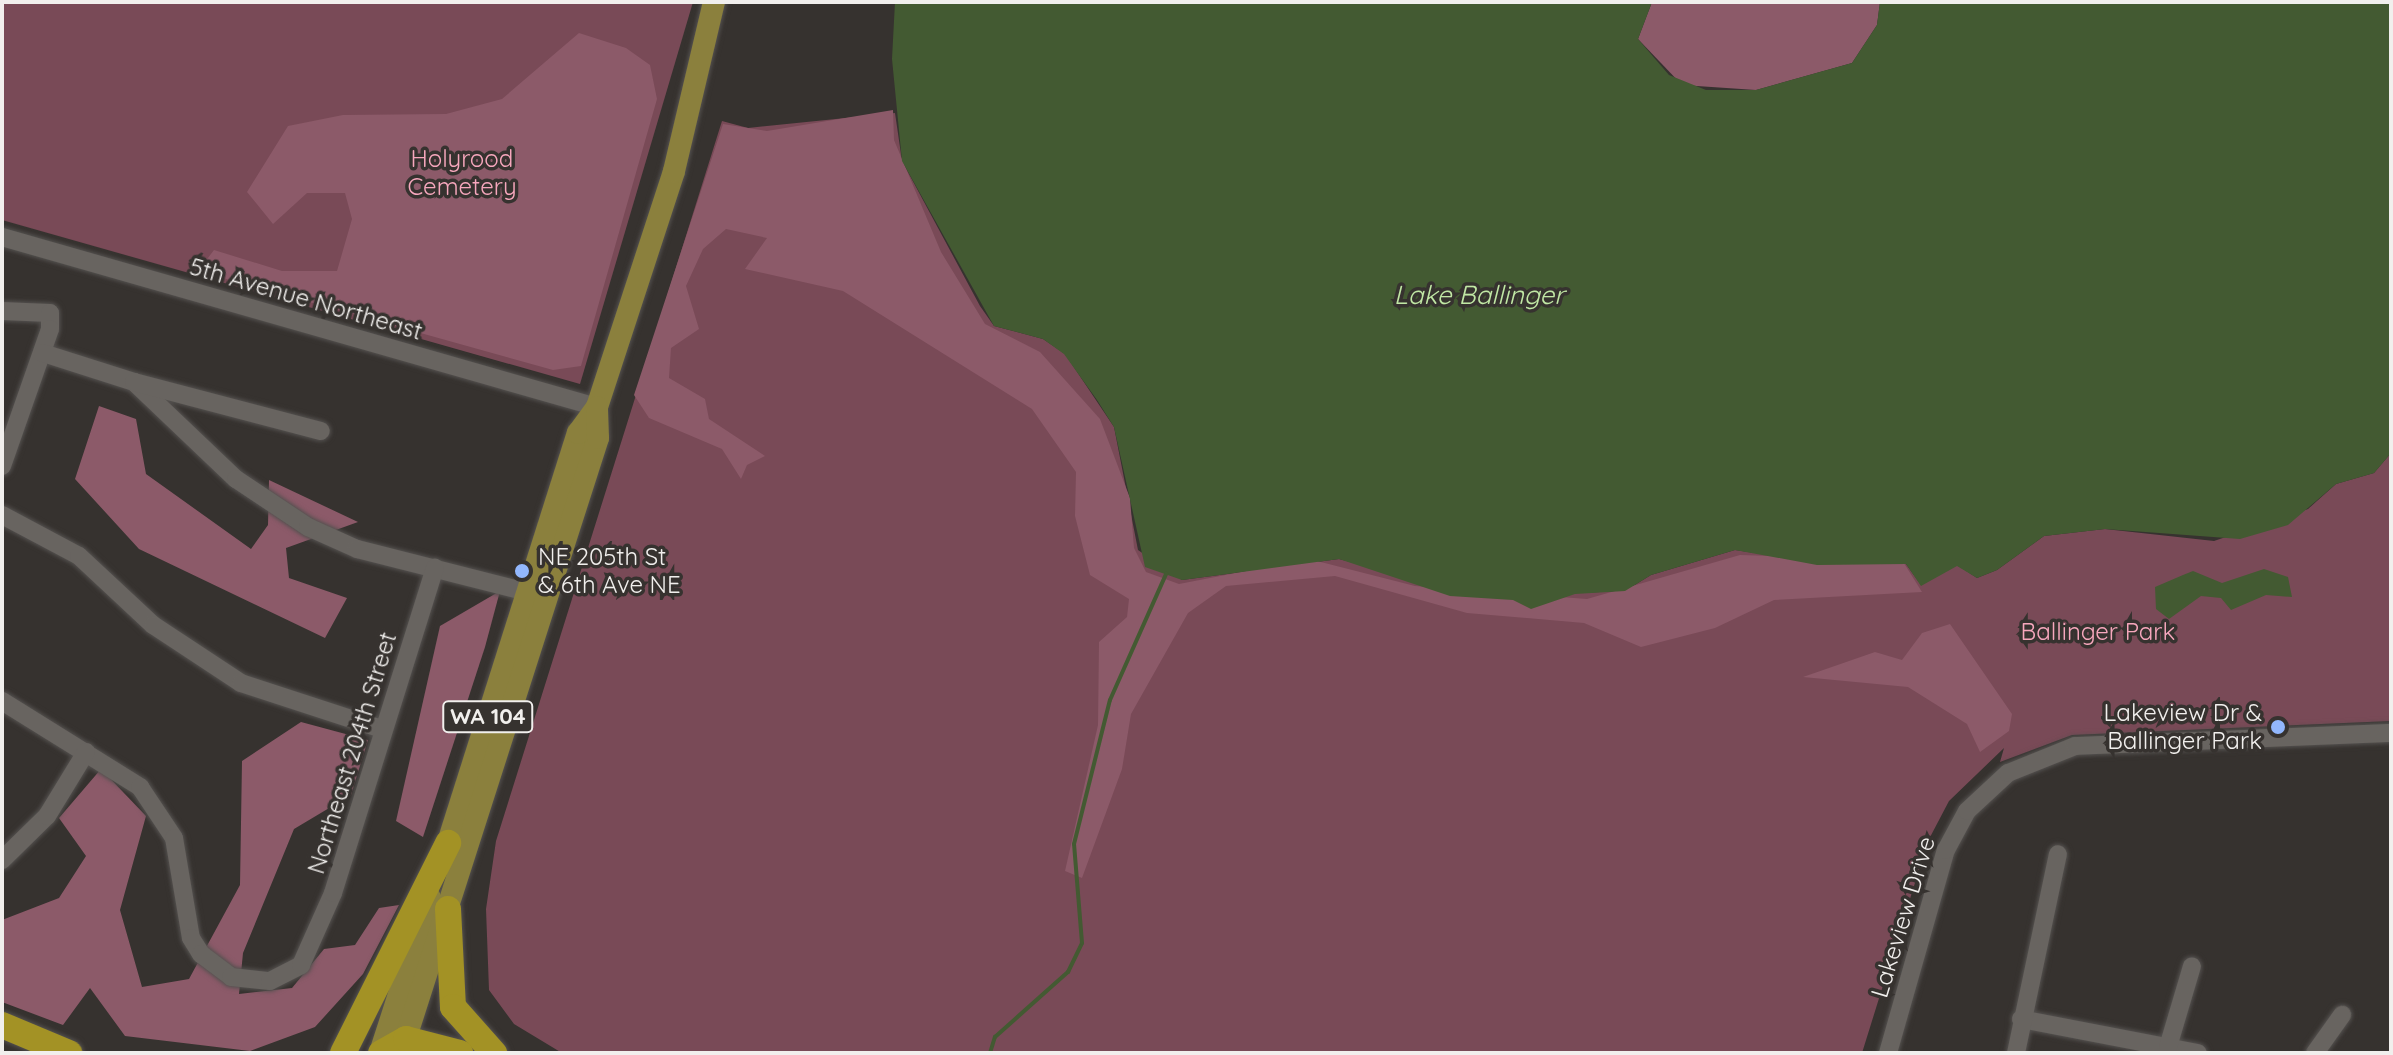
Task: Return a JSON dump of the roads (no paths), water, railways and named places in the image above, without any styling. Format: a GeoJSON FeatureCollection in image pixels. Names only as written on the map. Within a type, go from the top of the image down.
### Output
{"type":"FeatureCollection","features":[{"type":"Feature","properties":{"kind":"highway"},"geometry":{"type":"LineString","coordinates":[[343,1053],[448,843]]}},
{"type":"Feature","properties":{"kind":"highway"},"geometry":{"type":"LineString","coordinates":[[448,909],[453,1007],[494,1053]]}},
{"type":"Feature","properties":{"kind":"highway"},"geometry":{"type":"LineString","coordinates":[[2,1025],[69,1053]]}},
{"type":"Feature","properties":{"kind":"highway"},"geometry":{"type":"LineString","coordinates":[[380,1053],[404,1046],[460,1053]]}},
{"type":"Feature","properties":{"kind":"main road","name":"WA 104"},"geometry":{"type":"LineString","coordinates":[[380,1053],[578,433],[597,407],[674,171],[714,2]]}},
{"type":"Feature","properties":{"kind":"main road","name":"WA 104"},"geometry":{"type":"LineString","coordinates":[[404,1046],[598,438],[597,407]]}},
{"type":"Feature","properties":{"kind":"main road"},"geometry":{"type":"LineString","coordinates":[[539,627],[527,592],[538,589],[564,545]]}},
{"type":"Feature","properties":{"kind":"street","name":"5th Avenue Northeast"},"geometry":{"type":"LineString","coordinates":[[2,237],[597,407]]}},
{"type":"Feature","properties":{"kind":"street"},"geometry":{"type":"LineString","coordinates":[[2,311],[50,313],[43,353],[2,466]]}},
{"type":"Feature","properties":{"kind":"street"},"geometry":{"type":"LineString","coordinates":[[43,353],[134,382],[321,431]]}},
{"type":"Feature","properties":{"kind":"street"},"geometry":{"type":"LineString","coordinates":[[134,382],[267,504],[357,549],[527,592]]}},
{"type":"Feature","properties":{"kind":"street"},"geometry":{"type":"LineString","coordinates":[[2,515],[79,556],[153,625],[241,683],[382,729]]}},
{"type":"Feature","properties":{"kind":"street","name":"Northeast 204th Street"},"geometry":{"type":"LineString","coordinates":[[86,752],[140,787],[165,819],[179,854],[191,938],[214,966],[251,983],[270,981],[301,965],[309,950],[435,568]]}},
{"type":"Feature","properties":{"kind":"street"},"geometry":{"type":"LineString","coordinates":[[2,701],[86,752],[47,816],[2,860]]}},
{"type":"Feature","properties":{"kind":"street","name":"Lakeview Drive"},"geometry":{"type":"LineString","coordinates":[[1888,1053],[1946,850],[1967,811],[2008,773],[2075,746],[2391,733]]}},
{"type":"Feature","properties":{"kind":"street"},"geometry":{"type":"LineString","coordinates":[[2016,1053],[2058,854]]}},
{"type":"Feature","properties":{"kind":"street"},"geometry":{"type":"LineString","coordinates":[[2168,1047],[2192,966]]}},
{"type":"Feature","properties":{"kind":"street"},"geometry":{"type":"LineString","coordinates":[[2315,1053],[2342,1015]]}},
{"type":"Feature","properties":{"kind":"street"},"geometry":{"type":"LineString","coordinates":[[2021,1019],[2198,1053]]}},
{"type":"Feature","properties":{"kind":"water","name":"Lake Ballinger"},"geometry":{"type":"Polygon","coordinates":[[[895,2],[1652,2],[1638,39],[1669,75],[1706,90],[1756,90],[1852,63],[1877,25],[1880,2],[2391,2],[2391,453],[2374,473],[2336,484],[2288,525],[2240,539],[2105,529],[2044,536],[1997,570],[1977,578],[1957,566],[1921,586],[1906,564],[1817,565],[1735,550],[1651,575],[1625,591],[1575,594],[1531,609],[1513,600],[1450,596],[1339,559],[1182,580],[1145,567],[1114,427],[1097,400],[1064,354],[1043,339],[994,326],[902,161],[892,59],[895,2]]]}},
{"type":"Feature","properties":{"kind":"water"},"geometry":{"type":"Polygon","coordinates":[[[2264,569],[2288,577],[2292,597],[2266,595],[2231,610],[2221,598],[2201,596],[2169,619],[2156,609],[2155,587],[2193,571],[2222,583],[2264,569]]]}},
{"type":"Feature","properties":{"kind":"waterway"},"geometry":{"type":"LineString","coordinates":[[990,1053],[995,1037],[1068,972],[1082,943],[1074,844],[1110,700],[1166,574]]}},
{"type":"Feature","properties":{"kind":"place","name":"NE 205th St & 6th Ave NE"},"geometry":{"type":"Point","coordinates":[522,571]}},
{"type":"Feature","properties":{"kind":"place","name":"Lakeview Dr & Ballinger Park"},"geometry":{"type":"Point","coordinates":[2278,727]}},
{"type":"Feature","properties":{"kind":"park label","name":"Holyrood Cemetery"},"geometry":{"type":"Point","coordinates":[462,173]}},
{"type":"Feature","properties":{"kind":"park label","name":"Ballinger Park"},"geometry":{"type":"Point","coordinates":[2098,632]}}]}
